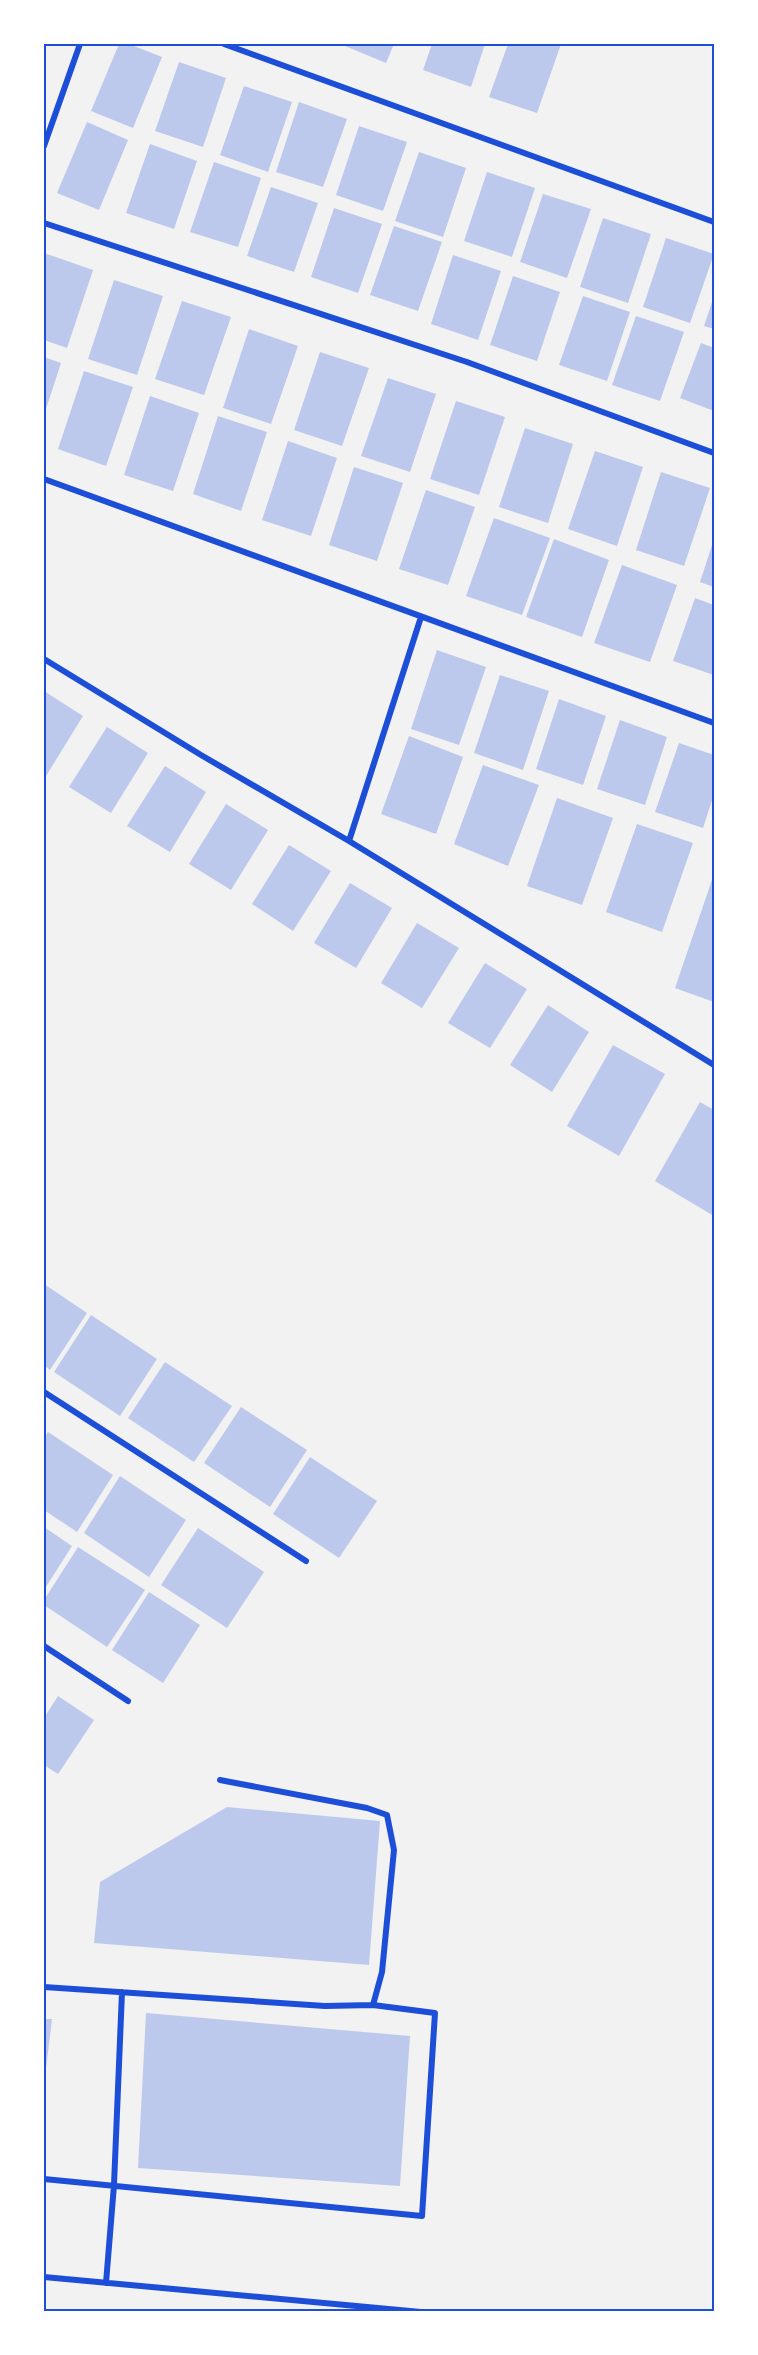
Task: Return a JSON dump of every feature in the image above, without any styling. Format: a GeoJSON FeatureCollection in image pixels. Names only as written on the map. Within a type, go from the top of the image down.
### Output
{"type":"FeatureCollection","features":[{"type":"Feature","properties":{"kind":"street"},"geometry":{"type":"LineString","coordinates":[[44,146],[80,44]]}},
{"type":"Feature","properties":{"kind":"street"},"geometry":{"type":"LineString","coordinates":[[224,44],[714,222]]}},
{"type":"Feature","properties":{"kind":"street"},"geometry":{"type":"LineString","coordinates":[[44,223],[467,362],[714,453]]}},
{"type":"Feature","properties":{"kind":"street"},"geometry":{"type":"LineString","coordinates":[[44,479],[714,723]]}},
{"type":"Feature","properties":{"kind":"street"},"geometry":{"type":"LineString","coordinates":[[349,841],[421,617]]}},
{"type":"Feature","properties":{"kind":"street"},"geometry":{"type":"LineString","coordinates":[[44,659],[201,755],[349,841],[714,1065]]}},
{"type":"Feature","properties":{"kind":"street"},"geometry":{"type":"LineString","coordinates":[[44,1392],[306,1561]]}},
{"type":"Feature","properties":{"kind":"street"},"geometry":{"type":"LineString","coordinates":[[44,1646],[128,1701]]}},
{"type":"Feature","properties":{"kind":"street"},"geometry":{"type":"LineString","coordinates":[[220,1780],[368,1808],[387,1815],[394,1850],[382,1972],[373,2005]]}},
{"type":"Feature","properties":{"kind":"street"},"geometry":{"type":"LineString","coordinates":[[44,1987],[325,2006],[373,2005],[435,2013],[422,2216],[44,2180]]}},
{"type":"Feature","properties":{"kind":"street"},"geometry":{"type":"LineString","coordinates":[[106,2283],[114,2185],[122,1992]]}},
{"type":"Feature","properties":{"kind":"street"},"geometry":{"type":"LineString","coordinates":[[44,2277],[421,2312]]}},
{"type":"Feature","properties":{"kind":"building"},"geometry":{"type":"Polygon","coordinates":[[[119,44],[129,44],[162,57],[133,128],[91,111],[119,44]]]}},
{"type":"Feature","properties":{"kind":"building"},"geometry":{"type":"Polygon","coordinates":[[[345,44],[394,44],[386,63],[345,46],[345,44]]]}},
{"type":"Feature","properties":{"kind":"building"},"geometry":{"type":"Polygon","coordinates":[[[432,44],[485,44],[471,87],[423,70],[432,44]]]}},
{"type":"Feature","properties":{"kind":"building"},"geometry":{"type":"Polygon","coordinates":[[[508,44],[561,44],[537,113],[489,97],[508,44]]]}},
{"type":"Feature","properties":{"kind":"building"},"geometry":{"type":"Polygon","coordinates":[[[179,62],[226,78],[203,147],[155,131],[179,62]]]}},
{"type":"Feature","properties":{"kind":"building"},"geometry":{"type":"Polygon","coordinates":[[[244,86],[292,102],[268,172],[220,155],[244,86]]]}},
{"type":"Feature","properties":{"kind":"building"},"geometry":{"type":"Polygon","coordinates":[[[299,102],[347,119],[323,187],[276,172],[299,102]]]}},
{"type":"Feature","properties":{"kind":"building"},"geometry":{"type":"Polygon","coordinates":[[[87,122],[128,140],[99,210],[57,193],[87,122]]]}},
{"type":"Feature","properties":{"kind":"building"},"geometry":{"type":"Polygon","coordinates":[[[359,126],[407,142],[383,211],[336,195],[359,126]]]}},
{"type":"Feature","properties":{"kind":"building"},"geometry":{"type":"Polygon","coordinates":[[[150,144],[197,161],[174,229],[126,213],[150,144]]]}},
{"type":"Feature","properties":{"kind":"building"},"geometry":{"type":"Polygon","coordinates":[[[419,152],[466,168],[443,237],[395,221],[419,152]]]}},
{"type":"Feature","properties":{"kind":"building"},"geometry":{"type":"Polygon","coordinates":[[[214,162],[261,178],[238,247],[190,232],[214,162]]]}},
{"type":"Feature","properties":{"kind":"building"},"geometry":{"type":"Polygon","coordinates":[[[487,172],[535,188],[512,257],[464,241],[487,172]]]}},
{"type":"Feature","properties":{"kind":"building"},"geometry":{"type":"Polygon","coordinates":[[[271,187],[318,203],[294,272],[247,256],[271,187]]]}},
{"type":"Feature","properties":{"kind":"building"},"geometry":{"type":"Polygon","coordinates":[[[543,194],[591,209],[567,278],[520,262],[543,194]]]}},
{"type":"Feature","properties":{"kind":"building"},"geometry":{"type":"Polygon","coordinates":[[[334,208],[382,224],[358,293],[311,277],[334,208]]]}},
{"type":"Feature","properties":{"kind":"building"},"geometry":{"type":"Polygon","coordinates":[[[603,218],[651,234],[628,303],[580,287],[603,218]]]}},
{"type":"Feature","properties":{"kind":"building"},"geometry":{"type":"Polygon","coordinates":[[[394,226],[442,242],[418,311],[370,295],[394,226]]]}},
{"type":"Feature","properties":{"kind":"building"},"geometry":{"type":"Polygon","coordinates":[[[666,238],[714,254],[690,323],[643,307],[666,238]]]}},
{"type":"Feature","properties":{"kind":"building"},"geometry":{"type":"Polygon","coordinates":[[[44,253],[93,270],[67,348],[44,340],[44,253]]]}},
{"type":"Feature","properties":{"kind":"building"},"geometry":{"type":"Polygon","coordinates":[[[453,255],[501,271],[478,340],[431,324],[453,255]]]}},
{"type":"Feature","properties":{"kind":"building"},"geometry":{"type":"Polygon","coordinates":[[[513,276],[560,292],[537,361],[490,345],[513,276]]]}},
{"type":"Feature","properties":{"kind":"building"},"geometry":{"type":"Polygon","coordinates":[[[114,280],[163,296],[137,375],[88,359],[114,280]]]}},
{"type":"Feature","properties":{"kind":"building"},"geometry":{"type":"Polygon","coordinates":[[[583,296],[630,312],[607,381],[559,365],[583,296]]]}},
{"type":"Feature","properties":{"kind":"building"},"geometry":{"type":"Polygon","coordinates":[[[714,296],[714,329],[704,326],[714,296]]]}},
{"type":"Feature","properties":{"kind":"building"},"geometry":{"type":"Polygon","coordinates":[[[182,301],[231,317],[204,395],[155,379],[182,301]]]}},
{"type":"Feature","properties":{"kind":"building"},"geometry":{"type":"Polygon","coordinates":[[[636,316],[684,332],[660,401],[612,385],[636,316]]]}},
{"type":"Feature","properties":{"kind":"building"},"geometry":{"type":"Polygon","coordinates":[[[249,329],[298,346],[271,424],[223,408],[249,329]]]}},
{"type":"Feature","properties":{"kind":"building"},"geometry":{"type":"Polygon","coordinates":[[[701,343],[714,348],[714,411],[680,398],[701,343]]]}},
{"type":"Feature","properties":{"kind":"building"},"geometry":{"type":"Polygon","coordinates":[[[320,352],[369,368],[342,446],[294,430],[320,352]]]}},
{"type":"Feature","properties":{"kind":"building"},"geometry":{"type":"Polygon","coordinates":[[[44,357],[61,363],[44,415],[44,357]]]}},
{"type":"Feature","properties":{"kind":"building"},"geometry":{"type":"Polygon","coordinates":[[[84,371],[133,387],[106,466],[58,449],[84,371]]]}},
{"type":"Feature","properties":{"kind":"building"},"geometry":{"type":"Polygon","coordinates":[[[388,378],[436,394],[410,472],[361,456],[388,378]]]}},
{"type":"Feature","properties":{"kind":"building"},"geometry":{"type":"Polygon","coordinates":[[[150,396],[199,413],[173,491],[124,475],[150,396]]]}},
{"type":"Feature","properties":{"kind":"building"},"geometry":{"type":"Polygon","coordinates":[[[456,401],[505,417],[479,495],[430,479],[456,401]]]}},
{"type":"Feature","properties":{"kind":"building"},"geometry":{"type":"Polygon","coordinates":[[[218,416],[267,432],[241,511],[193,494],[218,416]]]}},
{"type":"Feature","properties":{"kind":"building"},"geometry":{"type":"Polygon","coordinates":[[[525,428],[573,444],[548,523],[499,507],[525,428]]]}},
{"type":"Feature","properties":{"kind":"building"},"geometry":{"type":"Polygon","coordinates":[[[288,441],[337,458],[311,536],[262,520],[288,441]]]}},
{"type":"Feature","properties":{"kind":"building"},"geometry":{"type":"Polygon","coordinates":[[[595,451],[643,467],[617,546],[568,529],[595,451]]]}},
{"type":"Feature","properties":{"kind":"building"},"geometry":{"type":"Polygon","coordinates":[[[354,467],[403,483],[377,561],[329,545],[354,467]]]}},
{"type":"Feature","properties":{"kind":"building"},"geometry":{"type":"Polygon","coordinates":[[[661,472],[710,488],[684,566],[636,550],[661,472]]]}},
{"type":"Feature","properties":{"kind":"building"},"geometry":{"type":"Polygon","coordinates":[[[426,490],[475,507],[448,585],[399,569],[426,490]]]}},
{"type":"Feature","properties":{"kind":"building"},"geometry":{"type":"Polygon","coordinates":[[[494,518],[550,538],[522,615],[466,596],[494,518]]]}},
{"type":"Feature","properties":{"kind":"building"},"geometry":{"type":"Polygon","coordinates":[[[554,539],[609,560],[582,637],[526,617],[554,539]]]}},
{"type":"Feature","properties":{"kind":"building"},"geometry":{"type":"Polygon","coordinates":[[[714,539],[714,587],[700,582],[714,539]]]}},
{"type":"Feature","properties":{"kind":"building"},"geometry":{"type":"Polygon","coordinates":[[[622,565],[677,585],[650,662],[594,643],[622,565]]]}},
{"type":"Feature","properties":{"kind":"building"},"geometry":{"type":"Polygon","coordinates":[[[695,598],[714,605],[714,675],[673,661],[695,598]]]}},
{"type":"Feature","properties":{"kind":"building"},"geometry":{"type":"Polygon","coordinates":[[[437,650],[486,667],[459,745],[411,729],[437,650]]]}},
{"type":"Feature","properties":{"kind":"building"},"geometry":{"type":"Polygon","coordinates":[[[500,675],[549,691],[523,770],[474,753],[500,675]]]}},
{"type":"Feature","properties":{"kind":"building"},"geometry":{"type":"Polygon","coordinates":[[[44,691],[83,716],[46,776],[44,774],[44,691]]]}},
{"type":"Feature","properties":{"kind":"building"},"geometry":{"type":"Polygon","coordinates":[[[559,699],[606,716],[583,785],[536,769],[559,699]]]}},
{"type":"Feature","properties":{"kind":"building"},"geometry":{"type":"Polygon","coordinates":[[[620,720],[667,737],[645,805],[597,789],[620,720]]]}},
{"type":"Feature","properties":{"kind":"building"},"geometry":{"type":"Polygon","coordinates":[[[107,727],[148,753],[111,813],[69,787],[107,727]]]}},
{"type":"Feature","properties":{"kind":"building"},"geometry":{"type":"Polygon","coordinates":[[[409,736],[463,757],[436,834],[381,814],[409,736]]]}},
{"type":"Feature","properties":{"kind":"building"},"geometry":{"type":"Polygon","coordinates":[[[679,743],[714,755],[714,794],[703,828],[655,812],[679,743]]]}},
{"type":"Feature","properties":{"kind":"building"},"geometry":{"type":"Polygon","coordinates":[[[483,765],[539,785],[508,866],[454,844],[483,765]]]}},
{"type":"Feature","properties":{"kind":"building"},"geometry":{"type":"Polygon","coordinates":[[[165,766],[206,792],[170,852],[127,826],[165,766]]]}},
{"type":"Feature","properties":{"kind":"building"},"geometry":{"type":"Polygon","coordinates":[[[557,798],[613,818],[582,905],[527,886],[557,798]]]}},
{"type":"Feature","properties":{"kind":"building"},"geometry":{"type":"Polygon","coordinates":[[[226,804],[268,830],[231,890],[189,864],[226,804]]]}},
{"type":"Feature","properties":{"kind":"building"},"geometry":{"type":"Polygon","coordinates":[[[637,824],[693,843],[662,932],[606,912],[637,824]]]}},
{"type":"Feature","properties":{"kind":"building"},"geometry":{"type":"Polygon","coordinates":[[[289,845],[331,871],[293,931],[252,904],[289,845]]]}},
{"type":"Feature","properties":{"kind":"building"},"geometry":{"type":"Polygon","coordinates":[[[714,874],[714,1002],[675,988],[714,874]]]}},
{"type":"Feature","properties":{"kind":"building"},"geometry":{"type":"Polygon","coordinates":[[[350,883],[392,908],[356,968],[314,943],[350,883]]]}},
{"type":"Feature","properties":{"kind":"building"},"geometry":{"type":"Polygon","coordinates":[[[417,923],[459,948],[422,1008],[381,983],[417,923]]]}},
{"type":"Feature","properties":{"kind":"building"},"geometry":{"type":"Polygon","coordinates":[[[485,963],[527,989],[490,1048],[448,1023],[485,963]]]}},
{"type":"Feature","properties":{"kind":"building"},"geometry":{"type":"Polygon","coordinates":[[[548,1005],[589,1032],[552,1092],[510,1065],[548,1005]]]}},
{"type":"Feature","properties":{"kind":"building"},"geometry":{"type":"Polygon","coordinates":[[[613,1045],[665,1074],[619,1156],[567,1126],[613,1045]]]}},
{"type":"Feature","properties":{"kind":"building"},"geometry":{"type":"Polygon","coordinates":[[[700,1102],[714,1110],[714,1216],[655,1181],[700,1102]]]}},
{"type":"Feature","properties":{"kind":"building"},"geometry":{"type":"Polygon","coordinates":[[[44,1284],[87,1313],[50,1370],[44,1365],[44,1284]]]}},
{"type":"Feature","properties":{"kind":"building"},"geometry":{"type":"Polygon","coordinates":[[[91,1315],[157,1359],[120,1416],[54,1372],[91,1315]]]}},
{"type":"Feature","properties":{"kind":"building"},"geometry":{"type":"Polygon","coordinates":[[[165,1362],[232,1406],[194,1462],[128,1418],[165,1362]]]}},
{"type":"Feature","properties":{"kind":"building"},"geometry":{"type":"Polygon","coordinates":[[[241,1407],[307,1450],[270,1507],[204,1463],[241,1407]]]}},
{"type":"Feature","properties":{"kind":"building"},"geometry":{"type":"Polygon","coordinates":[[[48,1432],[113,1475],[77,1532],[44,1510],[44,1438],[48,1432]]]}},
{"type":"Feature","properties":{"kind":"building"},"geometry":{"type":"Polygon","coordinates":[[[310,1457],[377,1501],[339,1558],[273,1514],[310,1457]]]}},
{"type":"Feature","properties":{"kind":"building"},"geometry":{"type":"Polygon","coordinates":[[[120,1476],[186,1520],[149,1577],[84,1533],[120,1476]]]}},
{"type":"Feature","properties":{"kind":"building"},"geometry":{"type":"Polygon","coordinates":[[[44,1527],[72,1546],[44,1590],[44,1527]]]}},
{"type":"Feature","properties":{"kind":"building"},"geometry":{"type":"Polygon","coordinates":[[[198,1528],[264,1572],[227,1628],[161,1585],[198,1528]]]}},
{"type":"Feature","properties":{"kind":"building"},"geometry":{"type":"Polygon","coordinates":[[[78,1547],[145,1590],[107,1647],[44,1605],[44,1600],[78,1547]]]}},
{"type":"Feature","properties":{"kind":"building"},"geometry":{"type":"Polygon","coordinates":[[[149,1592],[200,1625],[163,1683],[112,1650],[149,1592]]]}},
{"type":"Feature","properties":{"kind":"building"},"geometry":{"type":"Polygon","coordinates":[[[58,1696],[94,1720],[58,1774],[44,1765],[44,1718],[58,1696]]]}},
{"type":"Feature","properties":{"kind":"building"},"geometry":{"type":"Polygon","coordinates":[[[227,1807],[380,1821],[369,1965],[94,1943],[100,1882],[227,1807]]]}},
{"type":"Feature","properties":{"kind":"building"},"geometry":{"type":"Polygon","coordinates":[[[146,2013],[410,2036],[400,2186],[138,2168],[146,2013]]]}},
{"type":"Feature","properties":{"kind":"building"},"geometry":{"type":"Polygon","coordinates":[[[44,2019],[52,2019],[45,2077],[44,2077],[44,2019]]]}}]}
